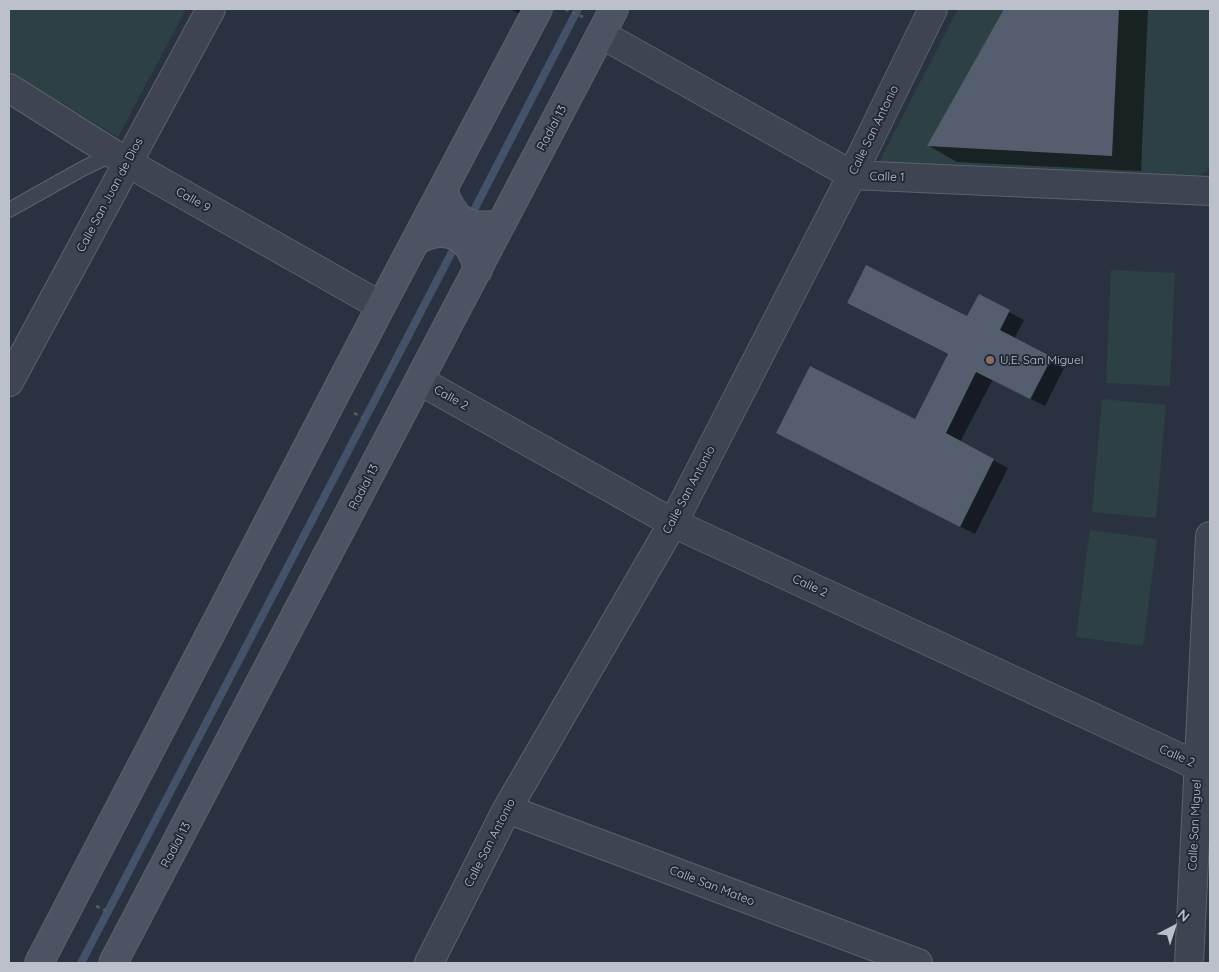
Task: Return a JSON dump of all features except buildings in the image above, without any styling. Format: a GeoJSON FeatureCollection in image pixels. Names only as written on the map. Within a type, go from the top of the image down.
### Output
{"type":"FeatureCollection","features":[{"type":"Feature","properties":{"kind":"main road"},"geometry":{"type":"LineString","coordinates":[[39,963],[538,9]]}},
{"type":"Feature","properties":{"kind":"main road","name":"Radial 13"},"geometry":{"type":"LineString","coordinates":[[113,963],[478,270],[595,28],[614,9]]}},
{"type":"Feature","properties":{"kind":"main road"},"geometry":{"type":"LineString","coordinates":[[443,189],[448,204],[457,217],[471,225],[487,226],[502,222]]}},
{"type":"Feature","properties":{"kind":"main road"},"geometry":{"type":"LineString","coordinates":[[417,240],[429,234],[443,232],[456,236],[468,244],[475,256],[478,270]]}},
{"type":"Feature","properties":{"kind":"street","name":"Calle San Juan de Dios"},"geometry":{"type":"LineString","coordinates":[[9,382],[120,159],[211,9]]}},
{"type":"Feature","properties":{"kind":"street","name":"Calle San Antonio"},"geometry":{"type":"LineString","coordinates":[[429,963],[507,809],[673,522],[852,175],[933,9]]}},
{"type":"Feature","properties":{"kind":"street","name":"Calle 1"},"geometry":{"type":"LineString","coordinates":[[595,28],[852,175],[1210,190]]}},
{"type":"Feature","properties":{"kind":"street","name":"Calle 9"},"geometry":{"type":"LineString","coordinates":[[9,88],[120,159],[381,306]]}},
{"type":"Feature","properties":{"kind":"street","name":"Calle 2"},"geometry":{"type":"LineString","coordinates":[[420,381],[673,522],[1204,766]]}},
{"type":"Feature","properties":{"kind":"street","name":"Calle San Miguel"},"geometry":{"type":"LineString","coordinates":[[1189,963],[1204,766],[1210,536]]}},
{"type":"Feature","properties":{"kind":"street","name":"Calle San Mateo"},"geometry":{"type":"LineString","coordinates":[[507,809],[918,963]]}},
{"type":"Feature","properties":{"kind":"lane"},"geometry":{"type":"LineString","coordinates":[[9,210],[82,169],[120,159]]}},
{"type":"Feature","properties":{"kind":"path"},"geometry":{"type":"LineString","coordinates":[[565,9],[595,28]]}},
{"type":"Feature","properties":{"kind":"path"},"geometry":{"type":"LineString","coordinates":[[352,412],[369,420]]}},
{"type":"Feature","properties":{"kind":"path"},"geometry":{"type":"LineString","coordinates":[[90,903],[119,917]]}},
{"type":"Feature","properties":{"kind":"shaded area"},"geometry":{"type":"Polygon","coordinates":[[[9,9],[186,9],[118,137],[9,71],[9,9]]]}},
{"type":"Feature","properties":{"kind":"shaded area"},"geometry":{"type":"Polygon","coordinates":[[[958,9],[1210,9],[1210,166],[1206,172],[1192,179],[878,164],[958,9]]]}},
{"type":"Feature","properties":{"kind":"shaded area"},"geometry":{"type":"Polygon","coordinates":[[[1111,270],[1175,273],[1170,386],[1106,383],[1111,270]]]}},
{"type":"Feature","properties":{"kind":"shaded area"},"geometry":{"type":"Polygon","coordinates":[[[1102,399],[1166,405],[1156,518],[1092,512],[1102,399]]]}},
{"type":"Feature","properties":{"kind":"shaded area"},"geometry":{"type":"Polygon","coordinates":[[[1090,530],[1157,539],[1143,646],[1076,637],[1090,530]]]}},
{"type":"Feature","properties":{"kind":"waterway"},"geometry":{"type":"LineString","coordinates":[[474,210],[578,9]]}},
{"type":"Feature","properties":{"kind":"waterway"},"geometry":{"type":"LineString","coordinates":[[81,963],[453,250]]}},
{"type":"Feature","properties":{"kind":"place","name":"U.E. San Miguel"},"geometry":{"type":"Point","coordinates":[990,360]}}]}
